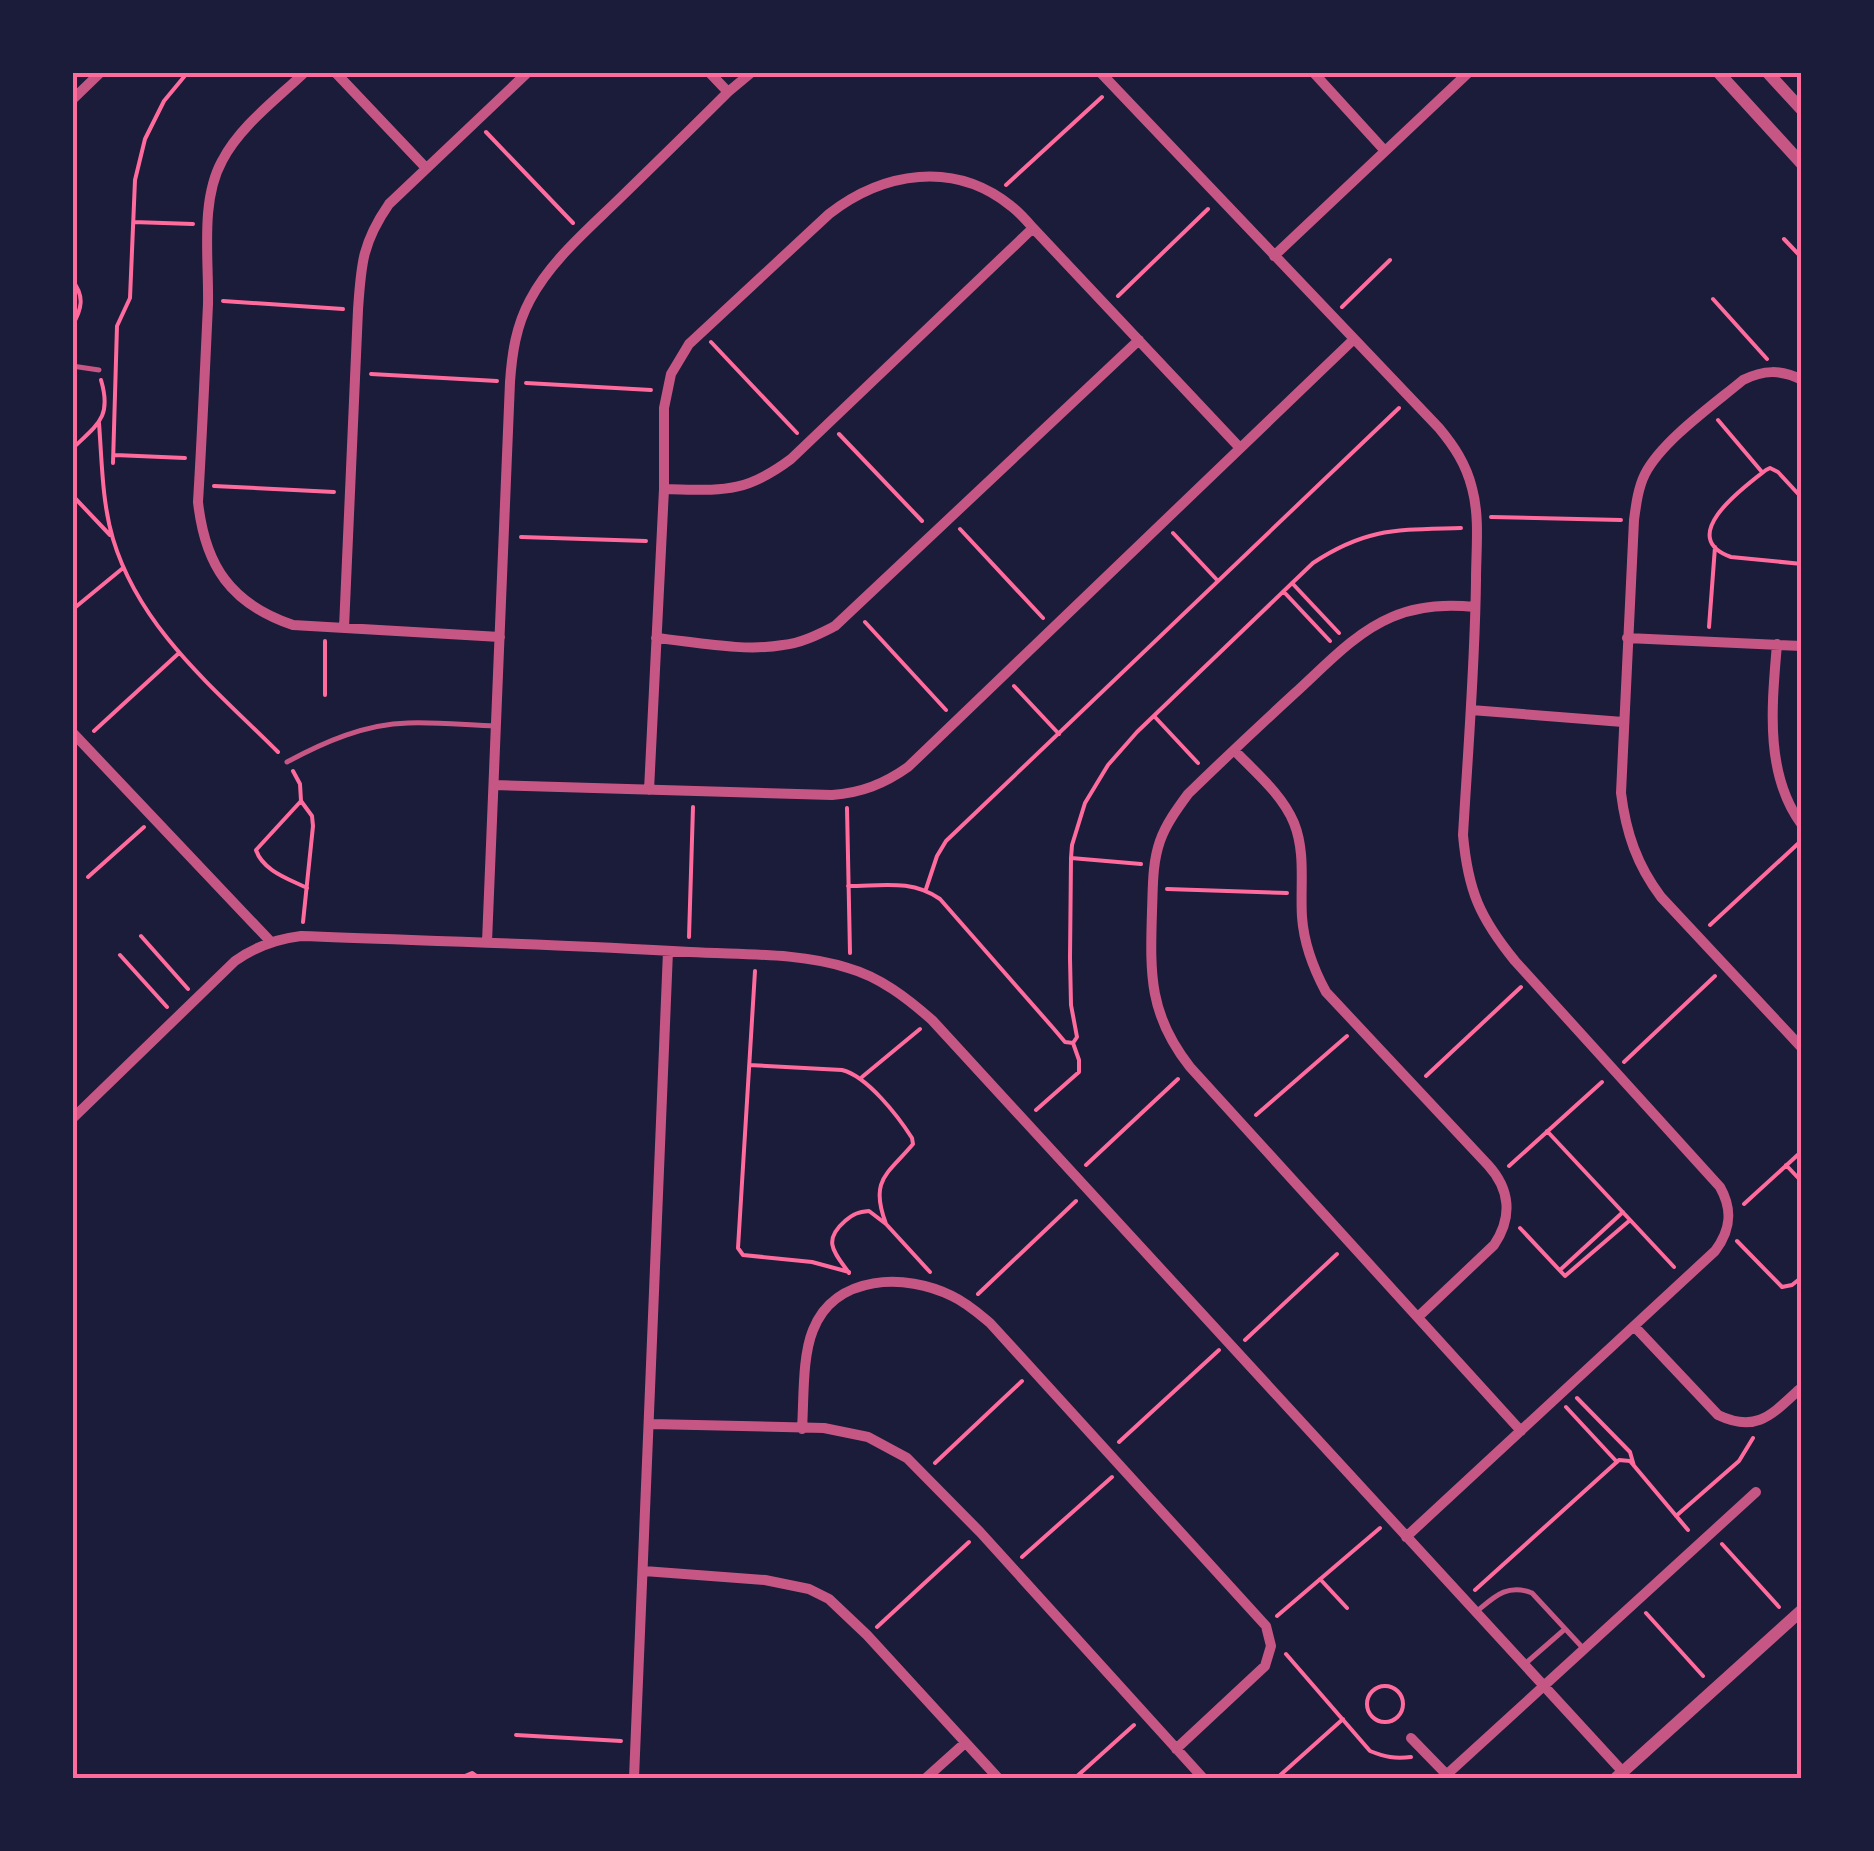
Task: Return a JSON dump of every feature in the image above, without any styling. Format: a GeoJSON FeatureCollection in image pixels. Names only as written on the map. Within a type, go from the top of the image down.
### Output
{"type":"FeatureCollection","features":[{"type":"Feature","properties":{"kind":"street"},"geometry":{"type":"LineString","coordinates":[[72,100],[101,72]]}},
{"type":"Feature","properties":{"kind":"street"},"geometry":{"type":"LineString","coordinates":[[306,72],[233,143],[213,181],[209,202],[199,486],[201,530],[224,580],[266,616],[293,625],[500,637]]}},
{"type":"Feature","properties":{"kind":"street"},"geometry":{"type":"LineString","coordinates":[[335,72],[426,168]]}},
{"type":"Feature","properties":{"kind":"street"},"geometry":{"type":"LineString","coordinates":[[344,628],[361,262],[376,222],[389,204],[528,72]]}},
{"type":"Feature","properties":{"kind":"street"},"geometry":{"type":"LineString","coordinates":[[709,72],[728,92]]}},
{"type":"Feature","properties":{"kind":"street"},"geometry":{"type":"LineString","coordinates":[[487,942],[511,367],[518,325],[544,278],[583,234],[752,72]]}},
{"type":"Feature","properties":{"kind":"street"},"geometry":{"type":"LineString","coordinates":[[1100,72],[1454,446],[1473,492],[1476,522],[1463,835],[1466,870],[1476,904],[1493,934],[1725,1196],[1728,1224],[1715,1251],[1406,1537]]}},
{"type":"Feature","properties":{"kind":"street"},"geometry":{"type":"LineString","coordinates":[[1313,72],[1384,151]]}},
{"type":"Feature","properties":{"kind":"street"},"geometry":{"type":"LineString","coordinates":[[1274,256],[1469,72]]}},
{"type":"Feature","properties":{"kind":"street"},"geometry":{"type":"LineString","coordinates":[[1718,72],[1802,164]]}},
{"type":"Feature","properties":{"kind":"street"},"geometry":{"type":"LineString","coordinates":[[1767,72],[1802,110]]}},
{"type":"Feature","properties":{"kind":"street"},"geometry":{"type":"LineString","coordinates":[[649,790],[666,391],[678,358],[702,332],[850,198],[872,186],[909,178],[947,178],[994,194],[1034,228],[1240,448]]}},
{"type":"Feature","properties":{"kind":"street"},"geometry":{"type":"LineString","coordinates":[[664,489],[727,490],[772,473],[1034,228]]}},
{"type":"Feature","properties":{"kind":"street"},"geometry":{"type":"LineString","coordinates":[[656,638],[784,646],[835,626],[1138,340]]}},
{"type":"Feature","properties":{"kind":"street"},"geometry":{"type":"LineString","coordinates":[[494,785],[846,794],[894,777],[1353,340]]}},
{"type":"Feature","properties":{"kind":"street"},"geometry":{"type":"LineString","coordinates":[[1802,380],[1768,371],[1742,380],[1659,453],[1645,475],[1636,499],[1634,520],[1621,793],[1632,849],[1661,898],[1802,1048]]}},
{"type":"Feature","properties":{"kind":"street"},"geometry":{"type":"LineString","coordinates":[[1475,607],[1435,606],[1395,615],[1371,627],[1188,794],[1160,840],[1154,866],[1150,966],[1163,1024],[1190,1068],[1521,1430]]}},
{"type":"Feature","properties":{"kind":"street"},"geometry":{"type":"LineString","coordinates":[[1628,638],[1802,646]]}},
{"type":"Feature","properties":{"kind":"street"},"geometry":{"type":"LineString","coordinates":[[1777,644],[1776,764],[1792,812],[1802,825]]}},
{"type":"Feature","properties":{"kind":"street"},"geometry":{"type":"LineString","coordinates":[[1471,710],[1623,722]]}},
{"type":"Feature","properties":{"kind":"street"},"geometry":{"type":"LineString","coordinates":[[72,732],[270,942]]}},
{"type":"Feature","properties":{"kind":"street"},"geometry":{"type":"LineString","coordinates":[[1234,750],[1280,799],[1294,823],[1301,848],[1305,943],[1326,992],[1498,1176],[1507,1200],[1501,1235],[1494,1245],[1418,1317]]}},
{"type":"Feature","properties":{"kind":"street"},"geometry":{"type":"LineString","coordinates":[[72,1118],[234,961],[270,942],[302,936],[668,950],[820,961],[850,968],[907,998],[932,1020],[1524,1664],[1620,1775],[1796,1615]]}},
{"type":"Feature","properties":{"kind":"street"},"geometry":{"type":"LineString","coordinates":[[634,1778],[668,950]]}},
{"type":"Feature","properties":{"kind":"street"},"geometry":{"type":"LineString","coordinates":[[802,1429],[812,1330],[840,1296],[859,1286],[905,1282],[950,1294],[990,1322],[1268,1631],[1270,1656],[1265,1666],[1176,1749]]}},
{"type":"Feature","properties":{"kind":"street"},"geometry":{"type":"LineString","coordinates":[[1634,1326],[1718,1415],[1731,1421],[1760,1421],[1802,1387]]}},
{"type":"Feature","properties":{"kind":"street"},"geometry":{"type":"LineString","coordinates":[[650,1424],[824,1428],[868,1437],[898,1452],[924,1473],[980,1532],[1202,1778]]}},
{"type":"Feature","properties":{"kind":"street"},"geometry":{"type":"LineString","coordinates":[[1411,1738],[1445,1777],[1756,1492]]}},
{"type":"Feature","properties":{"kind":"street"},"geometry":{"type":"LineString","coordinates":[[644,1571],[765,1580],[829,1599],[998,1778]]}},
{"type":"Feature","properties":{"kind":"street"},"geometry":{"type":"LineString","coordinates":[[926,1778],[965,1743]]}},
{"type":"Feature","properties":{"kind":"lane"},"geometry":{"type":"LineString","coordinates":[[72,366],[99,370]]}},
{"type":"Feature","properties":{"kind":"lane"},"geometry":{"type":"LineString","coordinates":[[287,762],[314,747],[374,727],[406,722],[496,726]]}},
{"type":"Feature","properties":{"kind":"lane"},"geometry":{"type":"LineString","coordinates":[[1476,1612],[1499,1593],[1521,1589],[1532,1594],[1584,1649]]}},
{"type":"Feature","properties":{"kind":"lane"},"geometry":{"type":"LineString","coordinates":[[1524,1664],[1565,1628]]}},
{"type":"Feature","properties":{"kind":"path"},"geometry":{"type":"LineString","coordinates":[[112,464],[117,326],[130,298],[135,180],[145,139],[164,101],[188,72]]}},
{"type":"Feature","properties":{"kind":"path"},"geometry":{"type":"LineString","coordinates":[[994,194],[1113,87]]}},
{"type":"Feature","properties":{"kind":"path"},"geometry":{"type":"LineString","coordinates":[[476,121],[583,234]]}},
{"type":"Feature","properties":{"kind":"path"},"geometry":{"type":"LineString","coordinates":[[1108,307],[1219,199]]}},
{"type":"Feature","properties":{"kind":"path"},"geometry":{"type":"LineString","coordinates":[[133,222],[209,224]]}},
{"type":"Feature","properties":{"kind":"path"},"geometry":{"type":"LineString","coordinates":[[1784,239],[1802,258]]}},
{"type":"Feature","properties":{"kind":"path"},"geometry":{"type":"LineString","coordinates":[[1331,317],[1390,260]]}},
{"type":"Feature","properties":{"kind":"path"},"geometry":{"type":"LineString","coordinates":[[72,280],[82,298],[72,326]]}},
{"type":"Feature","properties":{"kind":"path"},"geometry":{"type":"LineString","coordinates":[[1713,299],[1778,372]]}},
{"type":"Feature","properties":{"kind":"path"},"geometry":{"type":"LineString","coordinates":[[208,300],[358,310]]}},
{"type":"Feature","properties":{"kind":"path"},"geometry":{"type":"LineString","coordinates":[[702,332],[807,444]]}},
{"type":"Feature","properties":{"kind":"path"},"geometry":{"type":"LineString","coordinates":[[72,449],[104,416],[106,399],[99,370]]}},
{"type":"Feature","properties":{"kind":"path"},"geometry":{"type":"LineString","coordinates":[[926,890],[930,872],[946,841],[1409,397]]}},
{"type":"Feature","properties":{"kind":"path"},"geometry":{"type":"LineString","coordinates":[[1709,408],[1762,472]]}},
{"type":"Feature","properties":{"kind":"path"},"geometry":{"type":"LineString","coordinates":[[828,423],[934,534]]}},
{"type":"Feature","properties":{"kind":"path"},"geometry":{"type":"LineString","coordinates":[[99,424],[105,506],[112,538],[123,568],[151,619],[287,762],[300,784],[301,801],[312,816],[313,826],[302,936]]}},
{"type":"Feature","properties":{"kind":"path"},"geometry":{"type":"LineString","coordinates":[[113,455],[200,459]]}},
{"type":"Feature","properties":{"kind":"path"},"geometry":{"type":"LineString","coordinates":[[1802,498],[1770,468],[1712,520],[1710,539],[1722,554],[1731,557],[1802,564]]}},
{"type":"Feature","properties":{"kind":"path"},"geometry":{"type":"LineString","coordinates":[[199,486],[350,492]]}},
{"type":"Feature","properties":{"kind":"path"},"geometry":{"type":"LineString","coordinates":[[72,495],[112,538]]}},
{"type":"Feature","properties":{"kind":"path"},"geometry":{"type":"LineString","coordinates":[[950,518],[1052,628]]}},
{"type":"Feature","properties":{"kind":"path"},"geometry":{"type":"LineString","coordinates":[[1073,1043],[1077,1037],[1071,1004],[1071,858],[1085,803],[1108,764],[1292,582],[1336,547],[1390,530],[1476,522],[1634,520]]}},
{"type":"Feature","properties":{"kind":"path"},"geometry":{"type":"LineString","coordinates":[[1162,522],[1218,581]]}},
{"type":"Feature","properties":{"kind":"path"},"geometry":{"type":"LineString","coordinates":[[504,536],[661,541]]}},
{"type":"Feature","properties":{"kind":"path"},"geometry":{"type":"LineString","coordinates":[[1708,642],[1715,547]]}},
{"type":"Feature","properties":{"kind":"path"},"geometry":{"type":"LineString","coordinates":[[72,610],[123,568]]}},
{"type":"Feature","properties":{"kind":"path"},"geometry":{"type":"LineString","coordinates":[[1292,582],[1345,648]]}},
{"type":"Feature","properties":{"kind":"path"},"geometry":{"type":"LineString","coordinates":[[1284,592],[1345,648]]}},
{"type":"Feature","properties":{"kind":"path"},"geometry":{"type":"LineString","coordinates":[[854,610],[956,721]]}},
{"type":"Feature","properties":{"kind":"path"},"geometry":{"type":"LineString","coordinates":[[324,695],[325,626]]}},
{"type":"Feature","properties":{"kind":"path"},"geometry":{"type":"LineString","coordinates":[[82,742],[180,653]]}},
{"type":"Feature","properties":{"kind":"path"},"geometry":{"type":"LineString","coordinates":[[1004,675],[1060,734]]}},
{"type":"Feature","properties":{"kind":"path"},"geometry":{"type":"LineString","coordinates":[[1154,716],[1208,774]]}},
{"type":"Feature","properties":{"kind":"path"},"geometry":{"type":"LineString","coordinates":[[689,952],[694,791]]}},
{"type":"Feature","properties":{"kind":"path"},"geometry":{"type":"LineString","coordinates":[[846,794],[850,968]]}},
{"type":"Feature","properties":{"kind":"path"},"geometry":{"type":"LineString","coordinates":[[301,801],[256,850],[264,864],[307,888]]}},
{"type":"Feature","properties":{"kind":"path"},"geometry":{"type":"LineString","coordinates":[[88,878],[154,818]]}},
{"type":"Feature","properties":{"kind":"path"},"geometry":{"type":"LineString","coordinates":[[1698,937],[1802,840]]}},
{"type":"Feature","properties":{"kind":"path"},"geometry":{"type":"LineString","coordinates":[[1071,858],[1154,866]]}},
{"type":"Feature","properties":{"kind":"path"},"geometry":{"type":"LineString","coordinates":[[848,886],[909,885],[940,899],[1066,1042],[1073,1043]]}},
{"type":"Feature","properties":{"kind":"path"},"geometry":{"type":"LineString","coordinates":[[1153,889],[1302,894]]}},
{"type":"Feature","properties":{"kind":"path"},"geometry":{"type":"LineString","coordinates":[[141,936],[196,998]]}},
{"type":"Feature","properties":{"kind":"path"},"geometry":{"type":"LineString","coordinates":[[120,955],[176,1018]]}},
{"type":"Feature","properties":{"kind":"path"},"geometry":{"type":"LineString","coordinates":[[756,956],[740,1252],[812,1262],[849,1272],[834,1253],[835,1230],[853,1214],[876,1214],[950,1294]]}},
{"type":"Feature","properties":{"kind":"path"},"geometry":{"type":"LineString","coordinates":[[1415,1086],[1531,978]]}},
{"type":"Feature","properties":{"kind":"path"},"geometry":{"type":"LineString","coordinates":[[860,1078],[932,1020]]}},
{"type":"Feature","properties":{"kind":"path"},"geometry":{"type":"LineString","coordinates":[[1243,1126],[1358,1026]]}},
{"type":"Feature","properties":{"kind":"path"},"geometry":{"type":"LineString","coordinates":[[1025,1120],[1079,1072],[1073,1043]]}},
{"type":"Feature","properties":{"kind":"path"},"geometry":{"type":"LineString","coordinates":[[749,1065],[852,1072],[912,1138],[913,1144],[885,1172],[881,1184],[886,1224]]}},
{"type":"Feature","properties":{"kind":"path"},"geometry":{"type":"LineString","coordinates":[[1076,1175],[1190,1068]]}},
{"type":"Feature","properties":{"kind":"path"},"geometry":{"type":"LineString","coordinates":[[1547,1132],[1685,1279]]}},
{"type":"Feature","properties":{"kind":"path"},"geometry":{"type":"LineString","coordinates":[[1802,1151],[1728,1224],[1782,1287],[1792,1285],[1802,1276]]}},
{"type":"Feature","properties":{"kind":"path"},"geometry":{"type":"LineString","coordinates":[[1796,1156],[1802,1163]]}},
{"type":"Feature","properties":{"kind":"path"},"geometry":{"type":"LineString","coordinates":[[1786,1165],[1802,1182]]}},
{"type":"Feature","properties":{"kind":"path"},"geometry":{"type":"LineString","coordinates":[[967,1304],[1089,1189]]}},
{"type":"Feature","properties":{"kind":"path"},"geometry":{"type":"LineString","coordinates":[[1558,1271],[1623,1212]]}},
{"type":"Feature","properties":{"kind":"path"},"geometry":{"type":"LineString","coordinates":[[1507,1213],[1562,1275],[1568,1275],[1630,1220]]}},
{"type":"Feature","properties":{"kind":"path"},"geometry":{"type":"LineString","coordinates":[[1108,1452],[1349,1242]]}},
{"type":"Feature","properties":{"kind":"path"},"geometry":{"type":"LineString","coordinates":[[924,1473],[1033,1370]]}},
{"type":"Feature","properties":{"kind":"path"},"geometry":{"type":"LineString","coordinates":[[1567,1388],[1630,1452],[1634,1466]]}},
{"type":"Feature","properties":{"kind":"path"},"geometry":{"type":"LineString","coordinates":[[1557,1398],[1617,1462]]}},
{"type":"Feature","properties":{"kind":"path"},"geometry":{"type":"LineString","coordinates":[[1676,1516],[1739,1462],[1760,1421]]}},
{"type":"Feature","properties":{"kind":"path"},"geometry":{"type":"LineString","coordinates":[[1464,1600],[1624,1459],[1630,1460],[1700,1544]]}},
{"type":"Feature","properties":{"kind":"path"},"geometry":{"type":"LineString","coordinates":[[1011,1566],[1123,1468]]}},
{"type":"Feature","properties":{"kind":"path"},"geometry":{"type":"LineString","coordinates":[[1390,1519],[1320,1579],[1268,1631],[1370,1751],[1398,1759],[1424,1752]]}},
{"type":"Feature","properties":{"kind":"path"},"geometry":{"type":"LineString","coordinates":[[867,1636],[980,1532]]}},
{"type":"Feature","properties":{"kind":"path"},"geometry":{"type":"LineString","coordinates":[[1712,1533],[1796,1615]]}},
{"type":"Feature","properties":{"kind":"path"},"geometry":{"type":"LineString","coordinates":[[1320,1579],[1347,1608]]}},
{"type":"Feature","properties":{"kind":"path"},"geometry":{"type":"LineString","coordinates":[[1636,1602],[1715,1689]]}},
{"type":"Feature","properties":{"kind":"path"},"geometry":{"type":"LineString","coordinates":[[1386,1686],[1398,1692],[1403,1704],[1397,1717],[1384,1722],[1372,1716],[1368,1703],[1373,1691],[1386,1686]]}},
{"type":"Feature","properties":{"kind":"path"},"geometry":{"type":"LineString","coordinates":[[1075,1778],[1145,1714]]}},
{"type":"Feature","properties":{"kind":"path"},"geometry":{"type":"LineString","coordinates":[[1278,1778],[1343,1719]]}},
{"type":"Feature","properties":{"kind":"path"},"geometry":{"type":"LineString","coordinates":[[516,1736],[636,1742]]}},
{"type":"Feature","properties":{"kind":"path"},"geometry":{"type":"LineString","coordinates":[[460,1778],[472,1774],[479,1778]]}}]}
